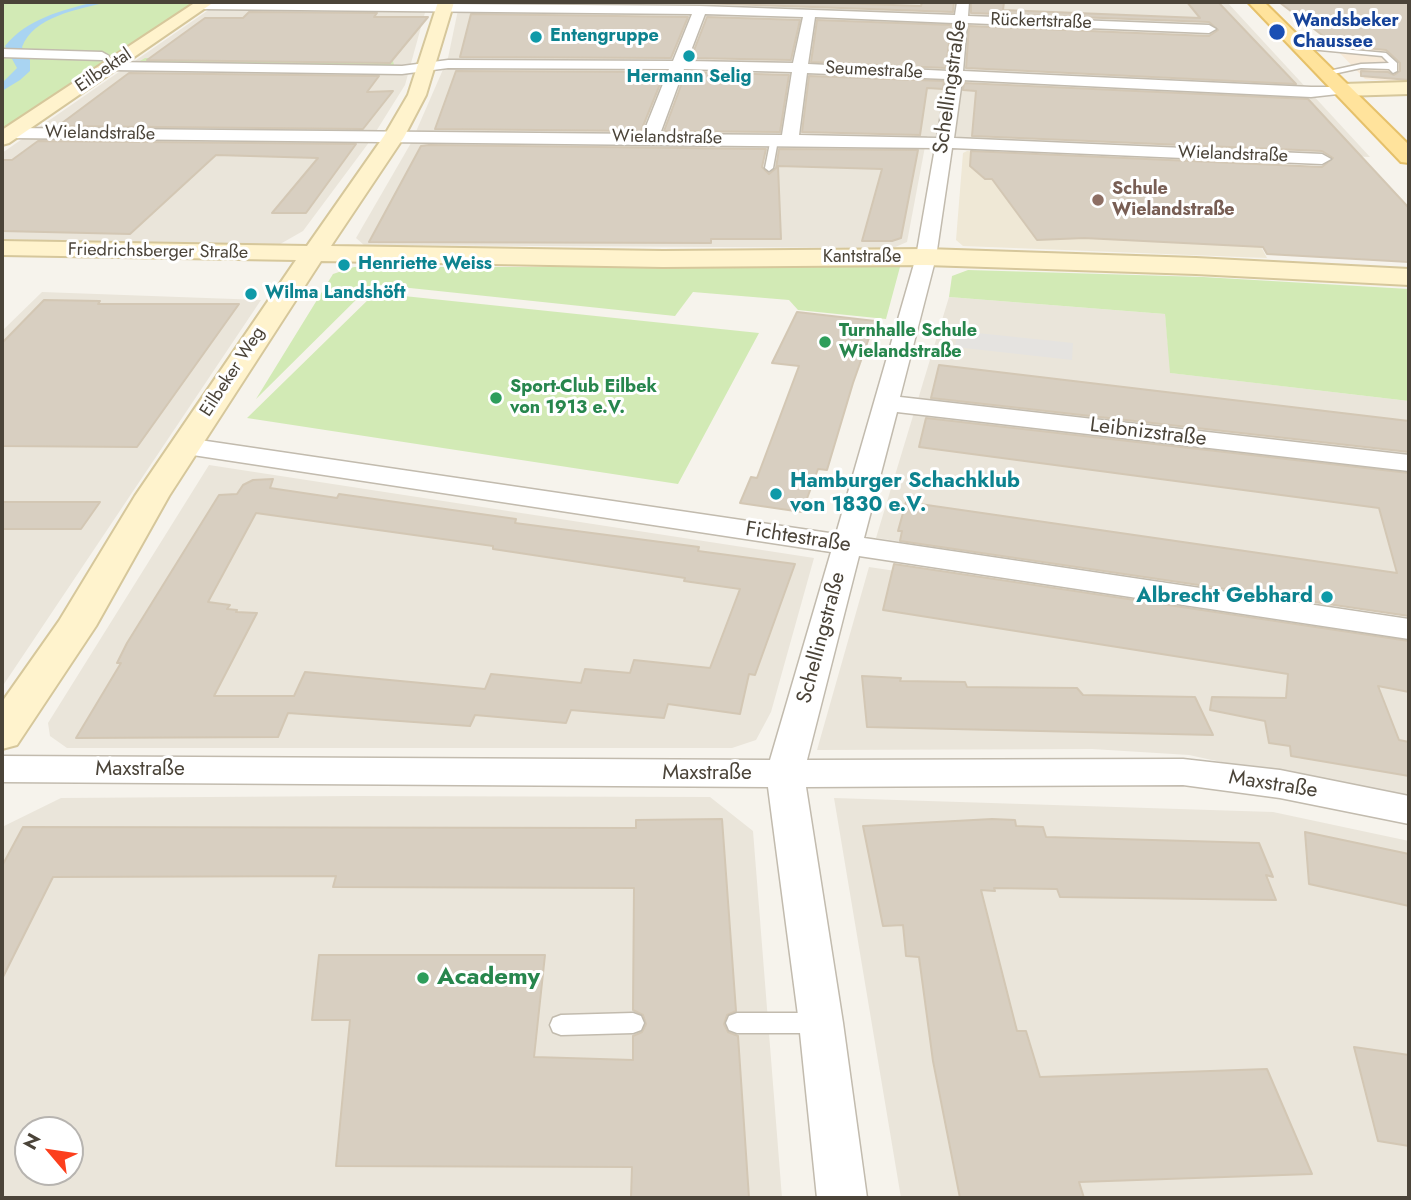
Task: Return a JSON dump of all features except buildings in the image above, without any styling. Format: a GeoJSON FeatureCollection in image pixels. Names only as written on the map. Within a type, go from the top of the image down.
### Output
{"type":"FeatureCollection","features":[{"type":"Feature","properties":{"kind":"main road"},"geometry":{"type":"LineString","coordinates":[[1256,2],[1409,157]]}},
{"type":"Feature","properties":{"kind":"street","name":"Rückertstraße"},"geometry":{"type":"LineString","coordinates":[[204,3],[445,4],[810,13],[962,10],[1209,29]]}},
{"type":"Feature","properties":{"kind":"street","name":"Eilbektal"},"geometry":{"type":"LineString","coordinates":[[6,136],[117,58],[204,3]]}},
{"type":"Feature","properties":{"kind":"street","name":"Eilbeker Weg"},"geometry":{"type":"LineString","coordinates":[[2,734],[76,626],[152,496],[245,353],[394,138],[435,64],[445,4]]}},
{"type":"Feature","properties":{"kind":"street"},"geometry":{"type":"LineString","coordinates":[[650,137],[700,10]]}},
{"type":"Feature","properties":{"kind":"street","name":"Schellingstraße"},"geometry":{"type":"LineString","coordinates":[[842,1198],[821,1023],[785,774],[926,257],[955,75],[962,10]]}},
{"type":"Feature","properties":{"kind":"street"},"geometry":{"type":"LineString","coordinates":[[782,140],[810,13]]}},
{"type":"Feature","properties":{"kind":"street"},"geometry":{"type":"LineString","coordinates":[[2,53],[32,52],[117,58]]}},
{"type":"Feature","properties":{"kind":"street","name":"Seumestraße"},"geometry":{"type":"LineString","coordinates":[[117,58],[405,57],[435,64]]}},
{"type":"Feature","properties":{"kind":"street","name":"Seumestraße"},"geometry":{"type":"LineString","coordinates":[[117,58],[402,70],[435,64],[800,68],[1311,92],[1342,90]]}},
{"type":"Feature","properties":{"kind":"street"},"geometry":{"type":"LineString","coordinates":[[1342,90],[1398,79]]}},
{"type":"Feature","properties":{"kind":"street","name":"Wielandstraße"},"geometry":{"type":"LineString","coordinates":[[6,136],[650,137],[944,143],[1322,159]]}},
{"type":"Feature","properties":{"kind":"street","name":"Friedrichsberger Straße"},"geometry":{"type":"LineString","coordinates":[[2,248],[315,255]]}},
{"type":"Feature","properties":{"kind":"street","name":"Kantstraße"},"geometry":{"type":"LineString","coordinates":[[315,255],[663,259],[926,257],[1196,266],[1409,277]]}},
{"type":"Feature","properties":{"kind":"street","name":"Leibnizstraße"},"geometry":{"type":"LineString","coordinates":[[886,402],[1409,463]]}},
{"type":"Feature","properties":{"kind":"street","name":"Fichtestraße"},"geometry":{"type":"LineString","coordinates":[[186,446],[1409,629]]}},
{"type":"Feature","properties":{"kind":"street","name":"Maxstraße"},"geometry":{"type":"LineString","coordinates":[[2,769],[785,774],[1183,772],[1280,783],[1409,810]]}},
{"type":"Feature","properties":{"kind":"lane"},"geometry":{"type":"LineString","coordinates":[[1298,46],[1384,54],[1393,63],[1398,79]]}},
{"type":"Feature","properties":{"kind":"lane"},"geometry":{"type":"LineString","coordinates":[[1359,52],[1374,65],[1398,79]]}},
{"type":"Feature","properties":{"kind":"lane"},"geometry":{"type":"LineString","coordinates":[[1327,75],[1374,65]]}},
{"type":"Feature","properties":{"kind":"lane"},"geometry":{"type":"LineString","coordinates":[[769,168],[782,140]]}},
{"type":"Feature","properties":{"kind":"lane"},"geometry":{"type":"LineString","coordinates":[[561,1025],[633,1023]]}},
{"type":"Feature","properties":{"kind":"lane"},"geometry":{"type":"LineString","coordinates":[[737,1023],[821,1023]]}},
{"type":"Feature","properties":{"kind":"shaded area"},"geometry":{"type":"Polygon","coordinates":[[[220,2],[431,2],[426,9],[405,85],[370,141],[303,231],[275,247],[2,239],[2,153],[220,2]]]}},
{"type":"Feature","properties":{"kind":"shaded area"},"geometry":{"type":"Polygon","coordinates":[[[463,2],[1227,2],[1370,157],[927,136],[907,242],[893,248],[364,245],[356,238],[411,143],[448,58],[458,10],[463,2]]]}},
{"type":"Feature","properties":{"kind":"shaded area"},"geometry":{"type":"Polygon","coordinates":[[[1287,2],[1409,2],[1409,83],[1365,79],[1329,42],[1366,45],[1302,15],[1287,2]]]}},
{"type":"Feature","properties":{"kind":"shaded area","name":"Schule Wielandstraße"},"geometry":{"type":"Polygon","coordinates":[[[967,151],[1216,160],[1267,258],[963,246],[956,240],[963,153],[967,151]]]}},
{"type":"Feature","properties":{"kind":"shaded area"},"geometry":{"type":"Polygon","coordinates":[[[42,292],[261,300],[2,687],[2,331],[42,292]]]}},
{"type":"Feature","properties":{"kind":"shaded area"},"geometry":{"type":"Polygon","coordinates":[[[949,297],[1165,314],[1171,373],[1409,401],[1409,617],[876,538],[949,297]]]}},
{"type":"Feature","properties":{"kind":"shaded area"},"geometry":{"type":"Polygon","coordinates":[[[958,331],[1073,343],[1072,360],[955,347],[958,331]]]}},
{"type":"Feature","properties":{"kind":"shaded area"},"geometry":{"type":"Polygon","coordinates":[[[209,465],[814,558],[771,712],[756,740],[732,748],[67,748],[50,736],[48,723],[209,465]]]}},
{"type":"Feature","properties":{"kind":"shaded area"},"geometry":{"type":"Polygon","coordinates":[[[869,567],[1409,648],[1409,803],[1189,755],[1092,749],[817,750],[869,567]]]}},
{"type":"Feature","properties":{"kind":"shaded area"},"geometry":{"type":"Polygon","coordinates":[[[710,797],[753,831],[782,1198],[2,1198],[2,827],[61,798],[710,797]]]}},
{"type":"Feature","properties":{"kind":"shaded area"},"geometry":{"type":"Polygon","coordinates":[[[834,798],[1273,812],[1409,841],[1409,1198],[901,1198],[834,798]]]}},
{"type":"Feature","properties":{"kind":"green space"},"geometry":{"type":"Polygon","coordinates":[[[2,2],[197,2],[2,129],[2,2]]]}},
{"type":"Feature","properties":{"kind":"green space"},"geometry":{"type":"Polygon","coordinates":[[[145,58],[393,61],[394,65],[135,64],[145,58]]]}},
{"type":"Feature","properties":{"kind":"green space"},"geometry":{"type":"Polygon","coordinates":[[[354,267],[900,267],[886,319],[798,310],[789,300],[693,292],[675,316],[372,284],[256,399],[333,274],[354,267]]]}},
{"type":"Feature","properties":{"kind":"green space"},"geometry":{"type":"Polygon","coordinates":[[[968,270],[1203,277],[1409,289],[1409,401],[1170,373],[1165,314],[949,297],[952,276],[968,270]]]}},
{"type":"Feature","properties":{"kind":"green space","name":"Sport-Club Eilbek von 1913 e.V."},"geometry":{"type":"Polygon","coordinates":[[[375,293],[759,333],[678,484],[247,418],[375,293]]]}},
{"type":"Feature","properties":{"kind":"water"},"geometry":{"type":"Polygon","coordinates":[[[94,2],[107,2],[58,16],[36,28],[22,47],[30,60],[30,71],[2,91],[2,83],[17,68],[5,46],[14,36],[46,17],[94,2]]]}},
{"type":"Feature","properties":{"kind":"place","name":"Wandsbeker Chaussee"},"geometry":{"type":"Point","coordinates":[1277,32]}},
{"type":"Feature","properties":{"kind":"place","name":"Entengruppe"},"geometry":{"type":"Point","coordinates":[536,37]}},
{"type":"Feature","properties":{"kind":"place","name":"Hermann Selig"},"geometry":{"type":"Point","coordinates":[689,56]}},
{"type":"Feature","properties":{"kind":"place","name":"Schule Wielandstraße"},"geometry":{"type":"Point","coordinates":[1098,200]}},
{"type":"Feature","properties":{"kind":"place","name":"Henriette Weiss"},"geometry":{"type":"Point","coordinates":[344,265]}},
{"type":"Feature","properties":{"kind":"place","name":"Wilma Landshöft"},"geometry":{"type":"Point","coordinates":[251,294]}},
{"type":"Feature","properties":{"kind":"place","name":"Turnhalle Schule Wielandstraße"},"geometry":{"type":"Point","coordinates":[825,342]}},
{"type":"Feature","properties":{"kind":"place","name":"Sport-Club Eilbek von 1913 e.V."},"geometry":{"type":"Point","coordinates":[496,398]}},
{"type":"Feature","properties":{"kind":"place","name":"Hamburger Schachklub von 1830 e.V."},"geometry":{"type":"Point","coordinates":[776,494]}},
{"type":"Feature","properties":{"kind":"place","name":"Albrecht Gebhard"},"geometry":{"type":"Point","coordinates":[1327,597]}},
{"type":"Feature","properties":{"kind":"place","name":"Academy"},"geometry":{"type":"Point","coordinates":[423,978]}}]}
